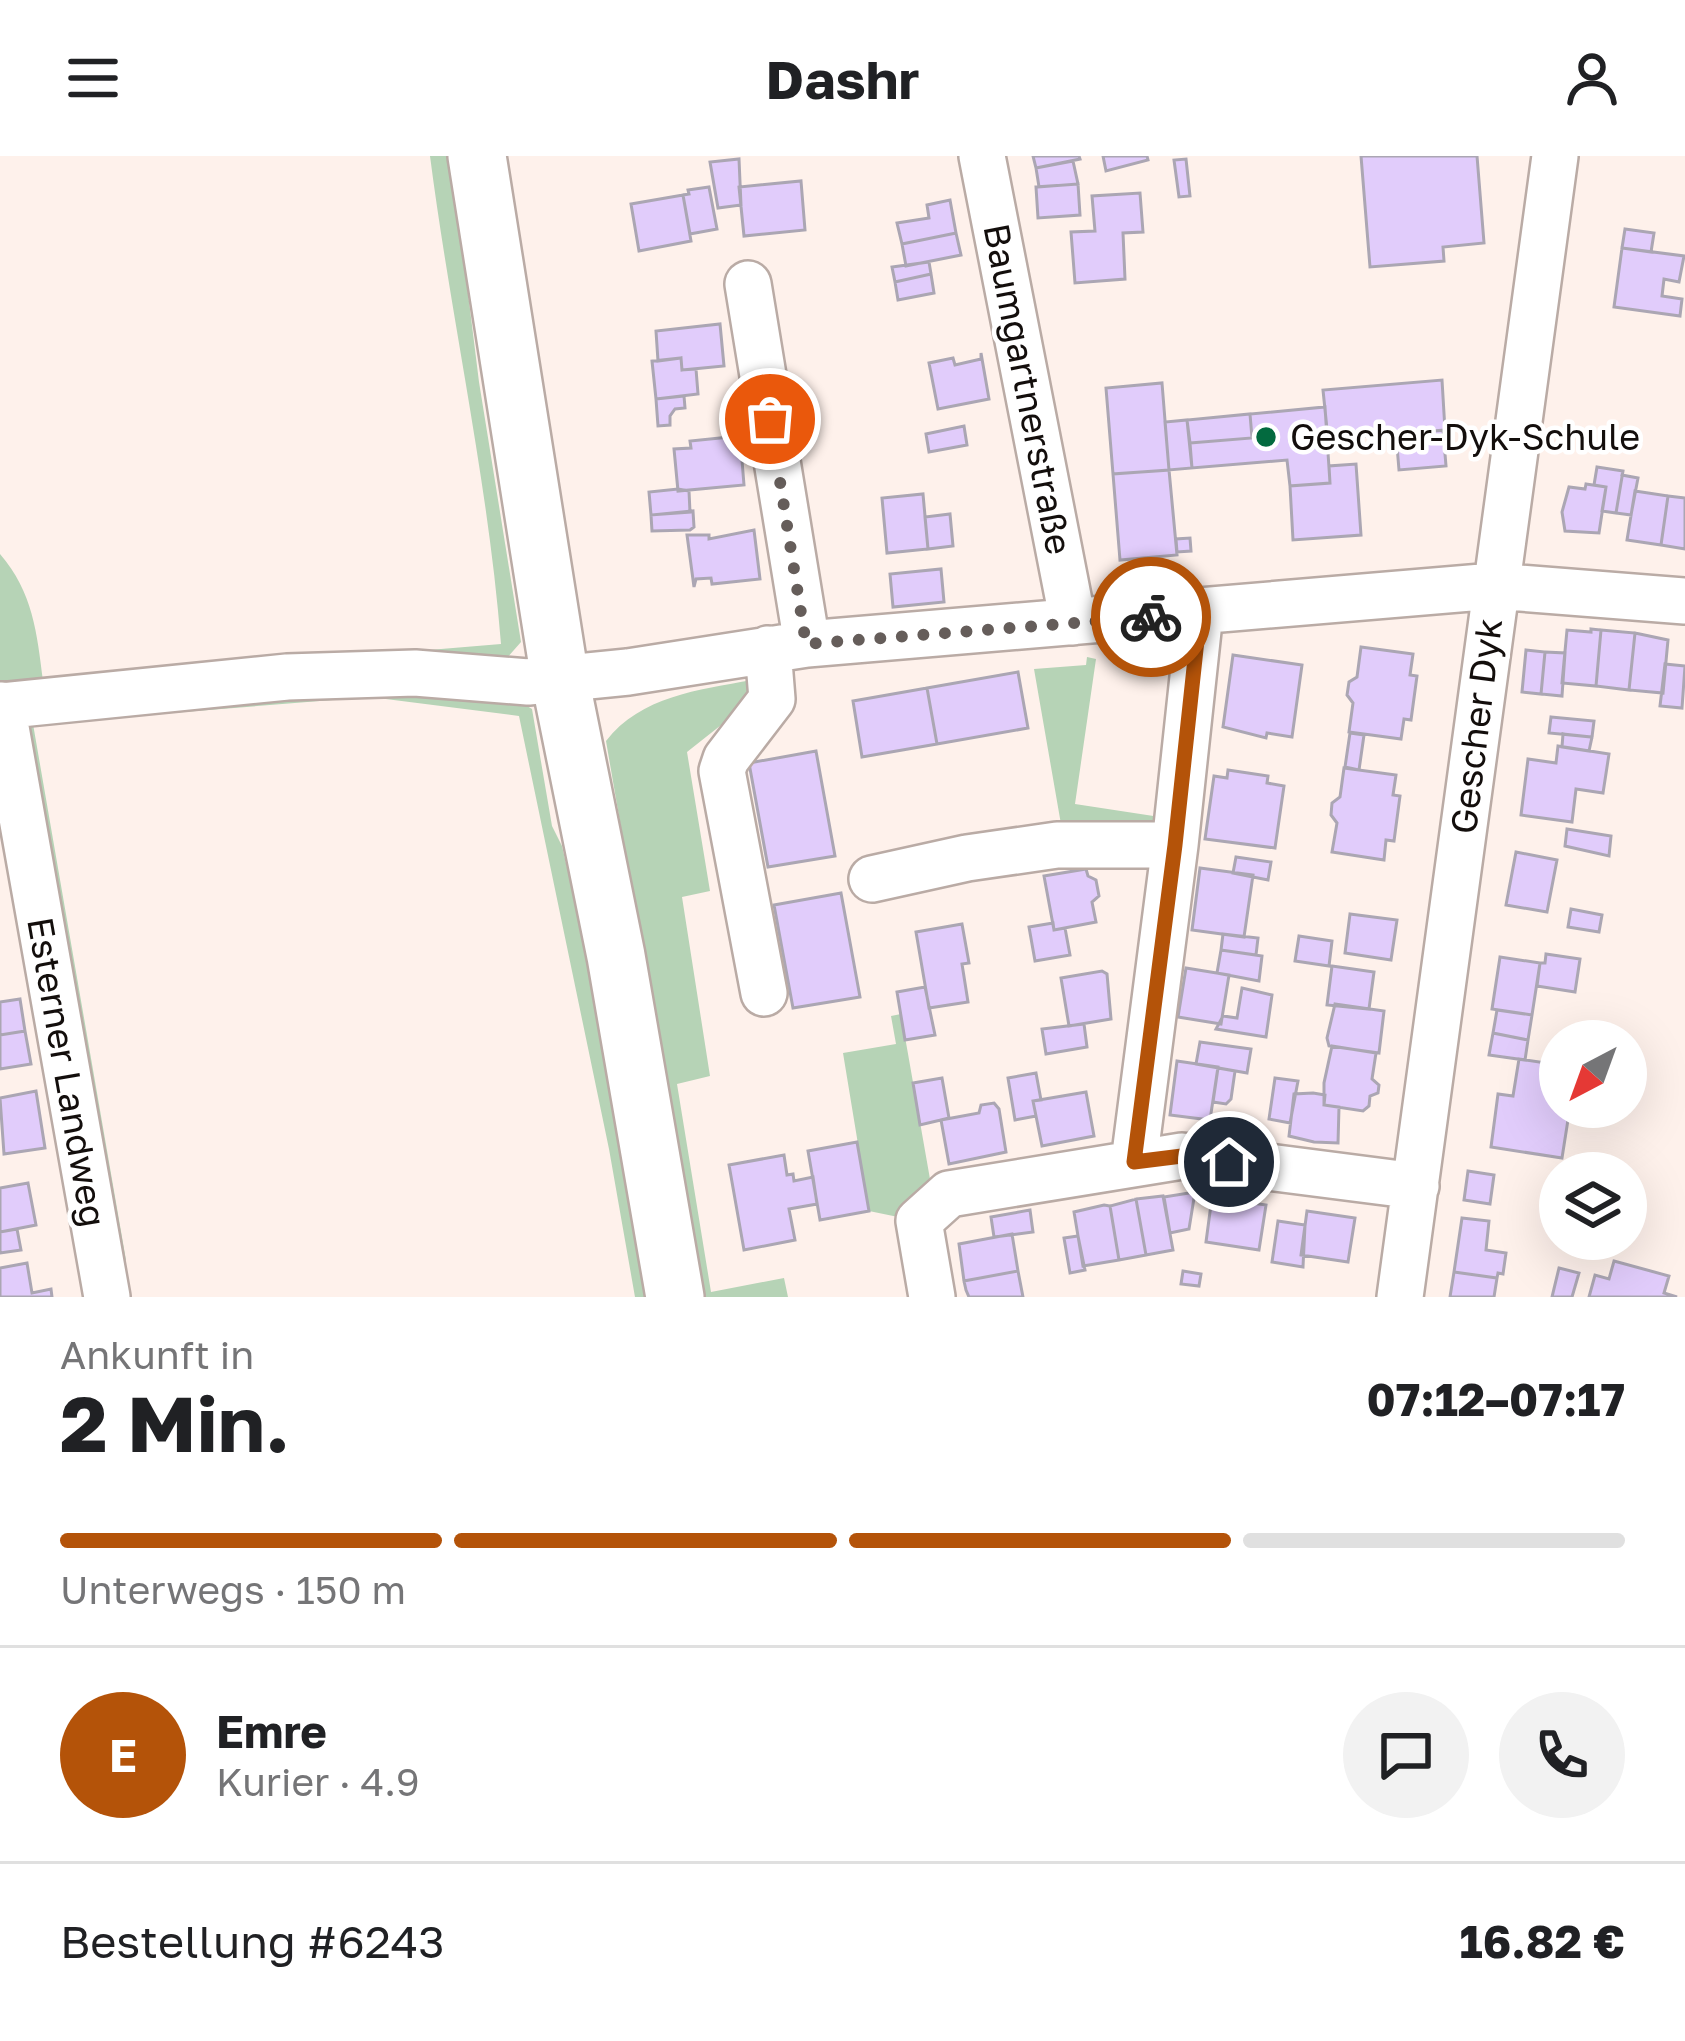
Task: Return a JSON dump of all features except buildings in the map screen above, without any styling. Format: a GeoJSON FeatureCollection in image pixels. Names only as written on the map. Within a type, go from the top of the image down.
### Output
{"type":"FeatureCollection","features":[{"type":"Feature","properties":{"kind":"main road"},"geometry":{"type":"LineString","coordinates":[[477,156],[560,679],[616,956],[675,1297]]}},
{"type":"Feature","properties":{"kind":"street","name":"Baumgartnerstraße"},"geometry":{"type":"LineString","coordinates":[[982,156],[1073,622]]}},
{"type":"Feature","properties":{"kind":"street","name":"Gescher Dyk"},"geometry":{"type":"LineString","coordinates":[[1400,1297],[1555,156]]}},
{"type":"Feature","properties":{"kind":"street"},"geometry":{"type":"LineString","coordinates":[[748,284],[772,699],[722,771],[764,993]]}},
{"type":"Feature","properties":{"kind":"street","name":"Esterner Landweg"},"geometry":{"type":"LineString","coordinates":[[107,1297],[1,706],[287,677],[415,674],[528,682],[769,649],[1494,586],[1685,601]]}},
{"type":"Feature","properties":{"kind":"street"},"geometry":{"type":"LineString","coordinates":[[1134,1162],[1200,612]]}},
{"type":"Feature","properties":{"kind":"street"},"geometry":{"type":"LineString","coordinates":[[872,880],[967,858],[1057,845],[1175,845]]}},
{"type":"Feature","properties":{"kind":"street"},"geometry":{"type":"LineString","coordinates":[[932,1297],[919,1222],[949,1194],[1182,1156],[1416,1186]]}},
{"type":"Feature","properties":{"kind":"green space"},"geometry":{"type":"Polygon","coordinates":[[[430,156],[451,156],[479,382],[521,642],[505,660],[357,656],[501,644],[487,521],[430,156]]]}},
{"type":"Feature","properties":{"kind":"green space"},"geometry":{"type":"Polygon","coordinates":[[[0,554],[27,598],[43,681],[0,685],[0,554]]]}},
{"type":"Feature","properties":{"kind":"green space"},"geometry":{"type":"Polygon","coordinates":[[[1087,657],[1096,659],[1075,804],[1160,817],[1139,833],[1062,830],[1034,669],[1086,665],[1087,657]]]}},
{"type":"Feature","properties":{"kind":"green space"},"geometry":{"type":"Polygon","coordinates":[[[752,680],[754,699],[687,752],[710,891],[682,897],[710,1076],[677,1084],[711,1292],[784,1278],[788,1297],[702,1297],[606,741],[636,714],[672,697],[752,680]]]}},
{"type":"Feature","properties":{"kind":"green space"},"geometry":{"type":"Polygon","coordinates":[[[380,683],[514,698],[532,709],[552,826],[562,846],[606,1035],[652,1297],[635,1297],[519,716],[370,697],[33,724],[126,1260],[115,1262],[23,725],[380,683]]]}},
{"type":"Feature","properties":{"kind":"green space"},"geometry":{"type":"Polygon","coordinates":[[[901,1014],[930,1179],[903,1218],[869,1211],[843,1053],[896,1044],[891,1016],[901,1014]]]}},
{"type":"Feature","properties":{"kind":"way so far"},"geometry":{"type":"LineString","coordinates":[[770,419],[806,644],[1151,617]]}},
{"type":"Feature","properties":{"kind":"place","name":"Gescher-Dyk-Schule"},"geometry":{"type":"Point","coordinates":[1266,437]}},
{"type":"Feature","properties":{"kind":"route"},"geometry":{"type":"LineString","coordinates":[[1151,617],[1200,612],[1134,1162],[1182,1156],[1229,1162]]}}]}
